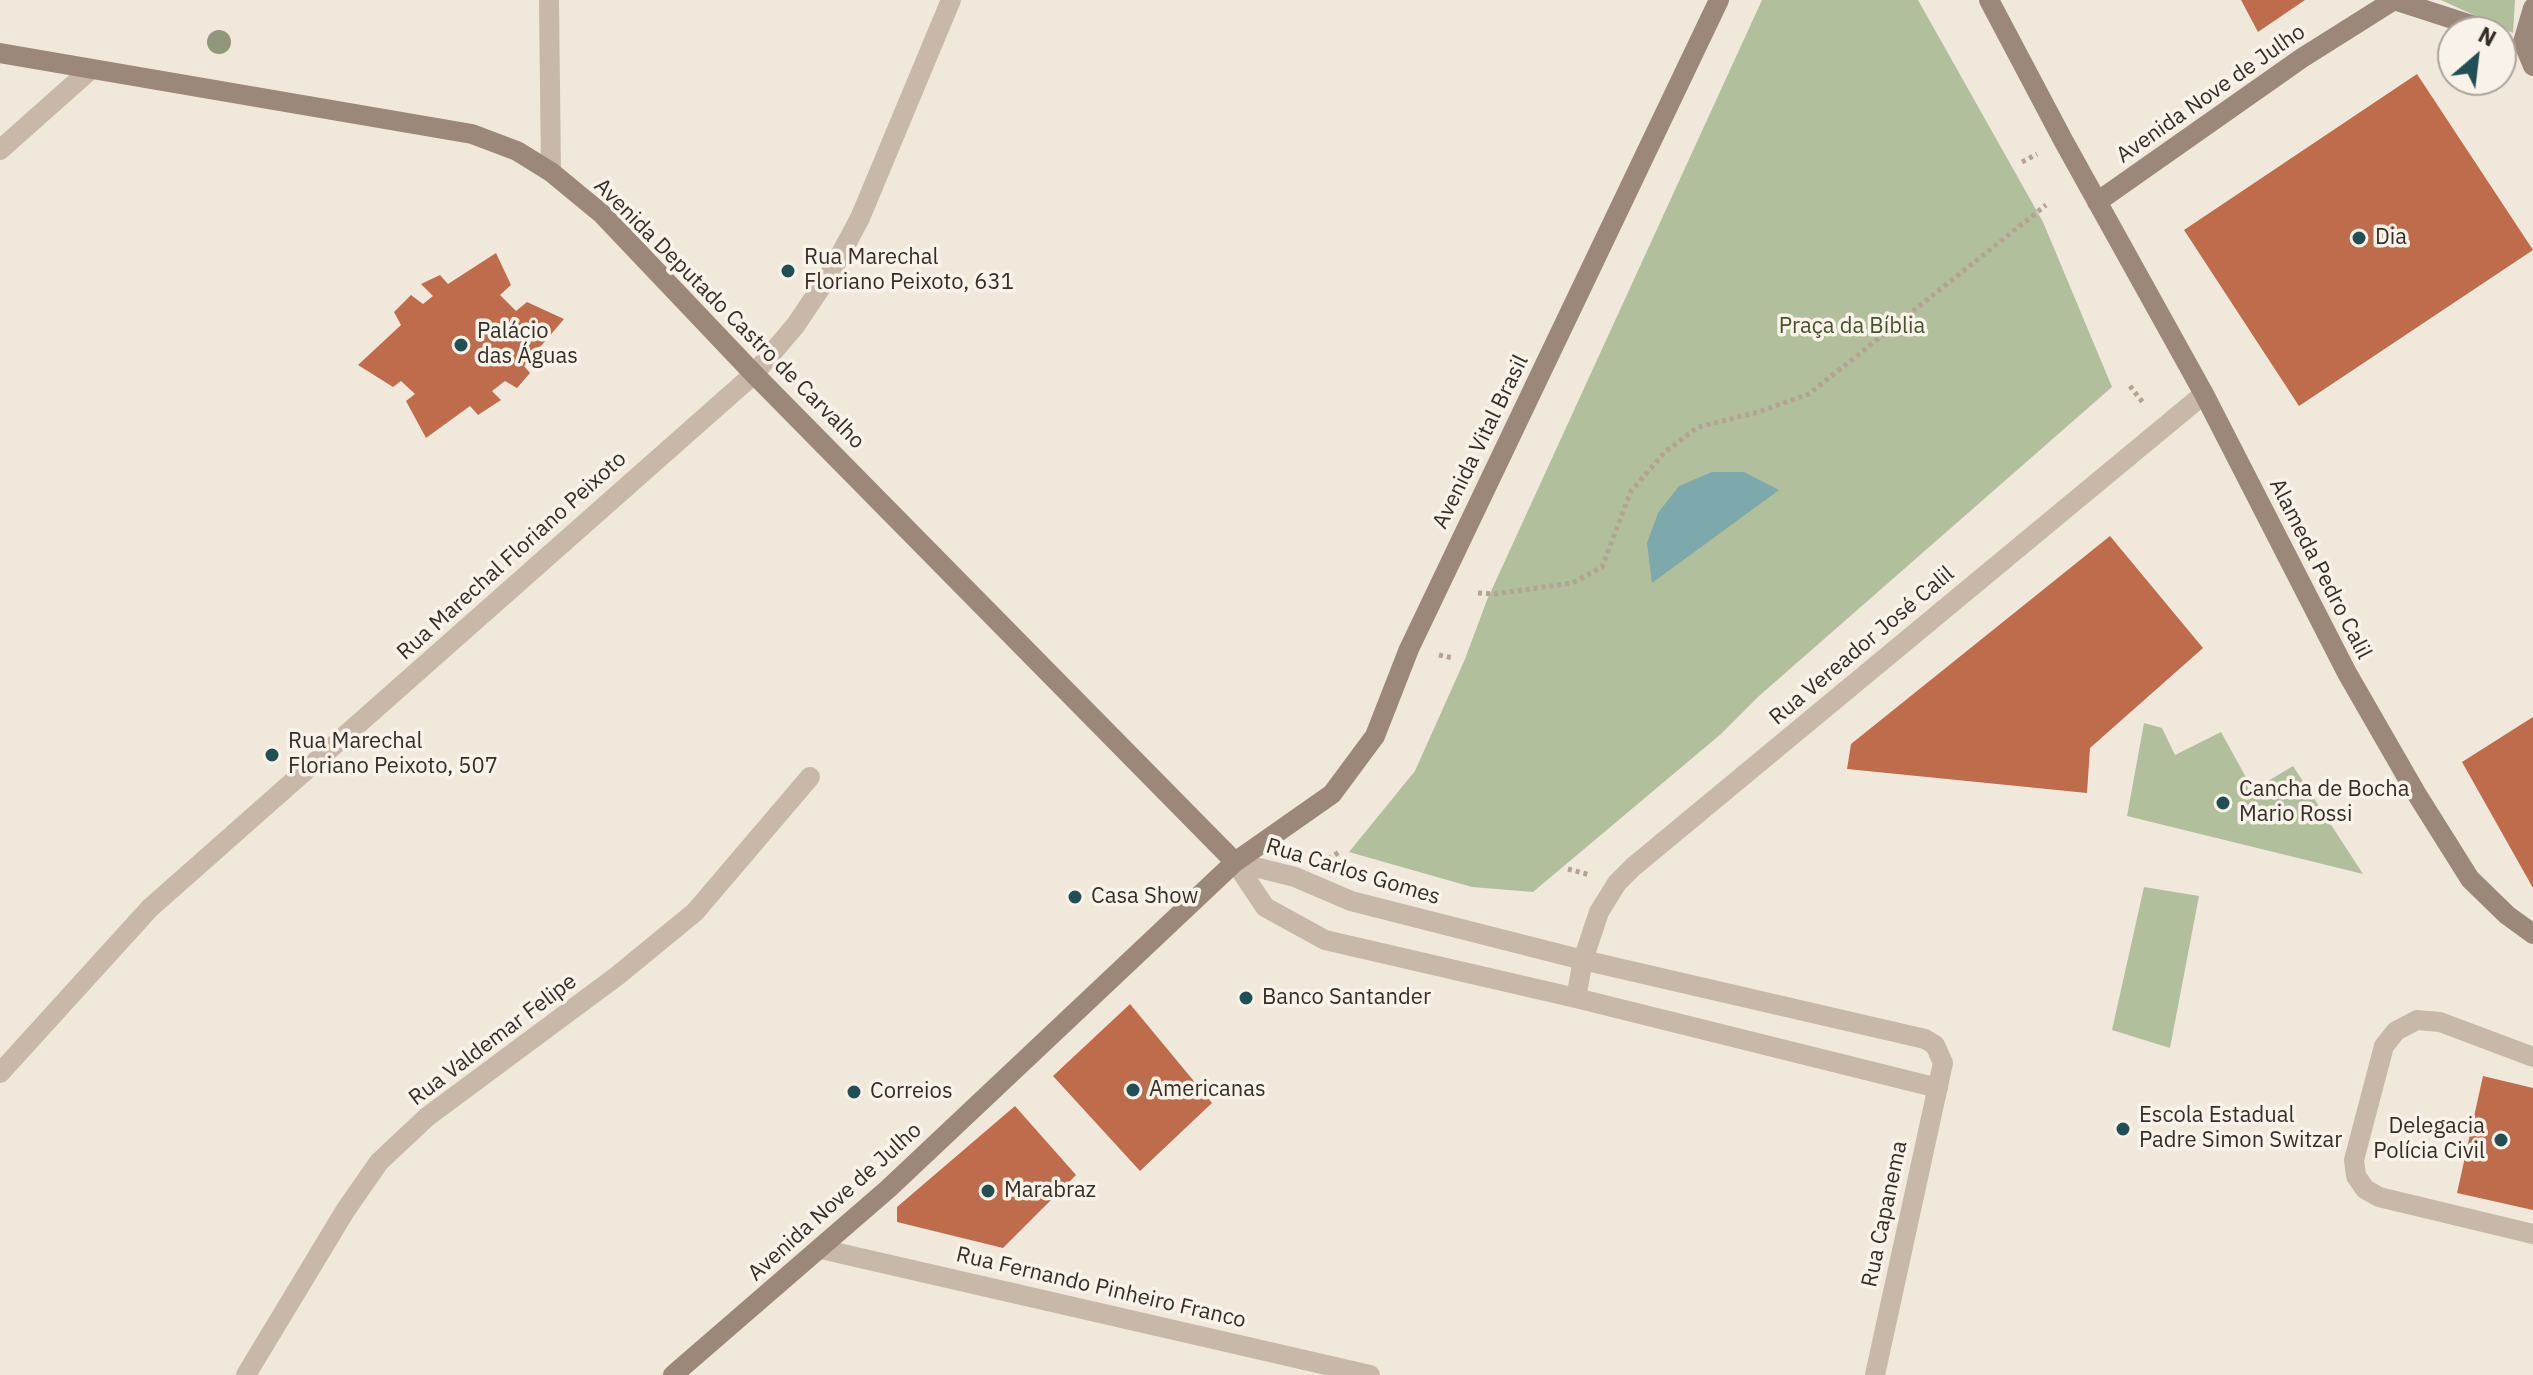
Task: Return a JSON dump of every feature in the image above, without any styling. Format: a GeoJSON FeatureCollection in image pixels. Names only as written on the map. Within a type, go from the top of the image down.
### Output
{"type":"FeatureCollection","features":[{"type":"Feature","properties":{"kind":"main road","name":"Avenida Vital Brasil"},"geometry":{"type":"LineString","coordinates":[[1235,862],[1332,794],[1375,736],[1409,649],[1719,0]]}},
{"type":"Feature","properties":{"kind":"main road","name":"Alameda Pedro Calil"},"geometry":{"type":"LineString","coordinates":[[1989,0],[2204,394],[2347,673],[2416,793],[2470,879],[2507,915],[2533,934]]}},
{"type":"Feature","properties":{"kind":"main road","name":"Avenida Nove de Julho"},"geometry":{"type":"LineString","coordinates":[[2097,202],[2302,58],[2394,0]]}},
{"type":"Feature","properties":{"kind":"main road"},"geometry":{"type":"LineString","coordinates":[[2394,0],[2444,16]]}},
{"type":"Feature","properties":{"kind":"main road"},"geometry":{"type":"LineString","coordinates":[[2533,8],[2523,42],[2533,66]]}},
{"type":"Feature","properties":{"kind":"main road"},"geometry":{"type":"LineString","coordinates":[[2517,40],[2523,42]]}},
{"type":"Feature","properties":{"kind":"main road","name":"Avenida Deputado Castro de Carvalho"},"geometry":{"type":"LineString","coordinates":[[0,53],[472,134],[517,151],[551,172],[602,214],[754,374],[1235,862]]}},
{"type":"Feature","properties":{"kind":"main road","name":"Avenida Nove de Julho"},"geometry":{"type":"LineString","coordinates":[[673,1375],[821,1249],[1235,862]]}},
{"type":"Feature","properties":{"kind":"street"},"geometry":{"type":"LineString","coordinates":[[549,0],[551,172]]}},
{"type":"Feature","properties":{"kind":"street","name":"Rua Marechal Floriano Peixoto"},"geometry":{"type":"LineString","coordinates":[[0,1073],[150,908],[754,374],[795,326],[830,274],[852,232],[951,0]]}},
{"type":"Feature","properties":{"kind":"street"},"geometry":{"type":"LineString","coordinates":[[0,150],[90,70]]}},
{"type":"Feature","properties":{"kind":"street","name":"Rua Vereador José Calil"},"geometry":{"type":"LineString","coordinates":[[1576,998],[1583,960],[1599,912],[1617,883],[1633,867],[2204,394]]}},
{"type":"Feature","properties":{"kind":"street","name":"Rua Valdemar Felipe"},"geometry":{"type":"LineString","coordinates":[[246,1375],[345,1211],[379,1162],[427,1117],[617,976],[695,912],[810,777]]}},
{"type":"Feature","properties":{"kind":"street","name":"Rua Carlos Gomes"},"geometry":{"type":"LineString","coordinates":[[1235,862],[1295,877],[1351,901],[1583,960],[1925,1039],[1935,1045],[1943,1063]]}},
{"type":"Feature","properties":{"kind":"street","name":"Rua Carlos Gomes"},"geometry":{"type":"LineString","coordinates":[[1235,862],[1265,907],[1325,940],[1576,998],[1938,1088]]}},
{"type":"Feature","properties":{"kind":"street"},"geometry":{"type":"LineString","coordinates":[[2533,1057],[2440,1022],[2417,1020],[2396,1031],[2384,1046],[2354,1160],[2356,1176],[2365,1189],[2379,1197],[2533,1234]]}},
{"type":"Feature","properties":{"kind":"street","name":"Rua Capanema"},"geometry":{"type":"LineString","coordinates":[[1875,1375],[1943,1063]]}},
{"type":"Feature","properties":{"kind":"street","name":"Rua Fernando Pinheiro Franco"},"geometry":{"type":"LineString","coordinates":[[821,1249],[1370,1375]]}},
{"type":"Feature","properties":{"kind":"path"},"geometry":{"type":"LineString","coordinates":[[1478,593],[1494,594],[1572,583],[1602,567],[1631,491],[1665,452],[1698,427],[1758,412],[1809,394],[2046,205]]}},
{"type":"Feature","properties":{"kind":"green space","name":"Praça da Bíblia"},"geometry":{"type":"Polygon","coordinates":[[[1762,0],[1918,0],[2043,222],[2112,387],[1759,696],[1721,734],[1533,892],[1472,887],[1349,852],[1415,771],[1465,659],[1487,600],[1762,0]]]}},
{"type":"Feature","properties":{"kind":"green space"},"geometry":{"type":"Polygon","coordinates":[[[2441,0],[2515,0],[2514,16],[2476,16],[2441,0]]]}},
{"type":"Feature","properties":{"kind":"green space","name":"Cancha de Bocha Mario Rossi"},"geometry":{"type":"Polygon","coordinates":[[[2144,723],[2162,728],[2175,755],[2221,732],[2253,790],[2293,766],[2363,874],[2127,816],[2144,723]]]}},
{"type":"Feature","properties":{"kind":"green space"},"geometry":{"type":"Polygon","coordinates":[[[2144,887],[2199,896],[2170,1048],[2112,1030],[2144,887]]]}},
{"type":"Feature","properties":{"kind":"water"},"geometry":{"type":"Polygon","coordinates":[[[1712,472],[1744,472],[1779,490],[1652,583],[1647,543],[1658,513],[1679,486],[1712,472]]]}},
{"type":"Feature","properties":{"kind":"building"},"geometry":{"type":"Polygon","coordinates":[[[2241,0],[2305,0],[2258,32],[2241,0]]]}},
{"type":"Feature","properties":{"kind":"building","name":"Dia"},"geometry":{"type":"Polygon","coordinates":[[[2417,74],[2533,250],[2299,406],[2184,230],[2417,74]]]}},
{"type":"Feature","properties":{"kind":"building","name":"Palácio das Águas"},"geometry":{"type":"Polygon","coordinates":[[[496,253],[511,285],[500,295],[516,311],[527,302],[564,319],[524,366],[530,373],[517,388],[505,381],[492,391],[501,400],[478,415],[470,406],[426,438],[406,401],[415,394],[401,381],[393,387],[358,365],[401,325],[394,312],[411,295],[423,304],[433,296],[421,284],[440,275],[448,284],[496,253]]]}},
{"type":"Feature","properties":{"kind":"building"},"geometry":{"type":"Polygon","coordinates":[[[2110,536],[2203,648],[2090,748],[2087,793],[1847,769],[1851,744],[2110,536]]]}},
{"type":"Feature","properties":{"kind":"building"},"geometry":{"type":"Polygon","coordinates":[[[2533,717],[2533,888],[2462,762],[2533,717]]]}},
{"type":"Feature","properties":{"kind":"building","name":"Americanas"},"geometry":{"type":"Polygon","coordinates":[[[1130,1004],[1212,1103],[1140,1171],[1053,1076],[1130,1004]]]}},
{"type":"Feature","properties":{"kind":"building","name":"Delegacia Polícia Civil"},"geometry":{"type":"Polygon","coordinates":[[[2483,1076],[2533,1088],[2533,1210],[2457,1193],[2483,1076]]]}},
{"type":"Feature","properties":{"kind":"building","name":"Marabraz"},"geometry":{"type":"Polygon","coordinates":[[[1015,1106],[1076,1175],[1003,1248],[897,1222],[897,1207],[1015,1106]]]}},
{"type":"Feature","properties":{"kind":"place","name":"Dia"},"geometry":{"type":"Point","coordinates":[2359,238]}},
{"type":"Feature","properties":{"kind":"place","name":"Rua Marechal Floriano Peixoto, 631"},"geometry":{"type":"Point","coordinates":[788,271]}},
{"type":"Feature","properties":{"kind":"place","name":"Palácio das Águas"},"geometry":{"type":"Point","coordinates":[461,345]}},
{"type":"Feature","properties":{"kind":"place","name":"Rua Marechal Floriano Peixoto, 507"},"geometry":{"type":"Point","coordinates":[272,755]}},
{"type":"Feature","properties":{"kind":"place","name":"Cancha de Bocha Mario Rossi"},"geometry":{"type":"Point","coordinates":[2223,803]}},
{"type":"Feature","properties":{"kind":"place","name":"Casa Show"},"geometry":{"type":"Point","coordinates":[1075,897]}},
{"type":"Feature","properties":{"kind":"place","name":"Banco Santander"},"geometry":{"type":"Point","coordinates":[1246,998]}},
{"type":"Feature","properties":{"kind":"place","name":"Americanas"},"geometry":{"type":"Point","coordinates":[1133,1090]}},
{"type":"Feature","properties":{"kind":"place","name":"Correios"},"geometry":{"type":"Point","coordinates":[854,1092]}},
{"type":"Feature","properties":{"kind":"place","name":"Escola Estadual Padre Simon Switzar"},"geometry":{"type":"Point","coordinates":[2123,1129]}},
{"type":"Feature","properties":{"kind":"place","name":"Delegacia Polícia Civil"},"geometry":{"type":"Point","coordinates":[2501,1140]}},
{"type":"Feature","properties":{"kind":"place","name":"Marabraz"},"geometry":{"type":"Point","coordinates":[988,1191]}}]}
